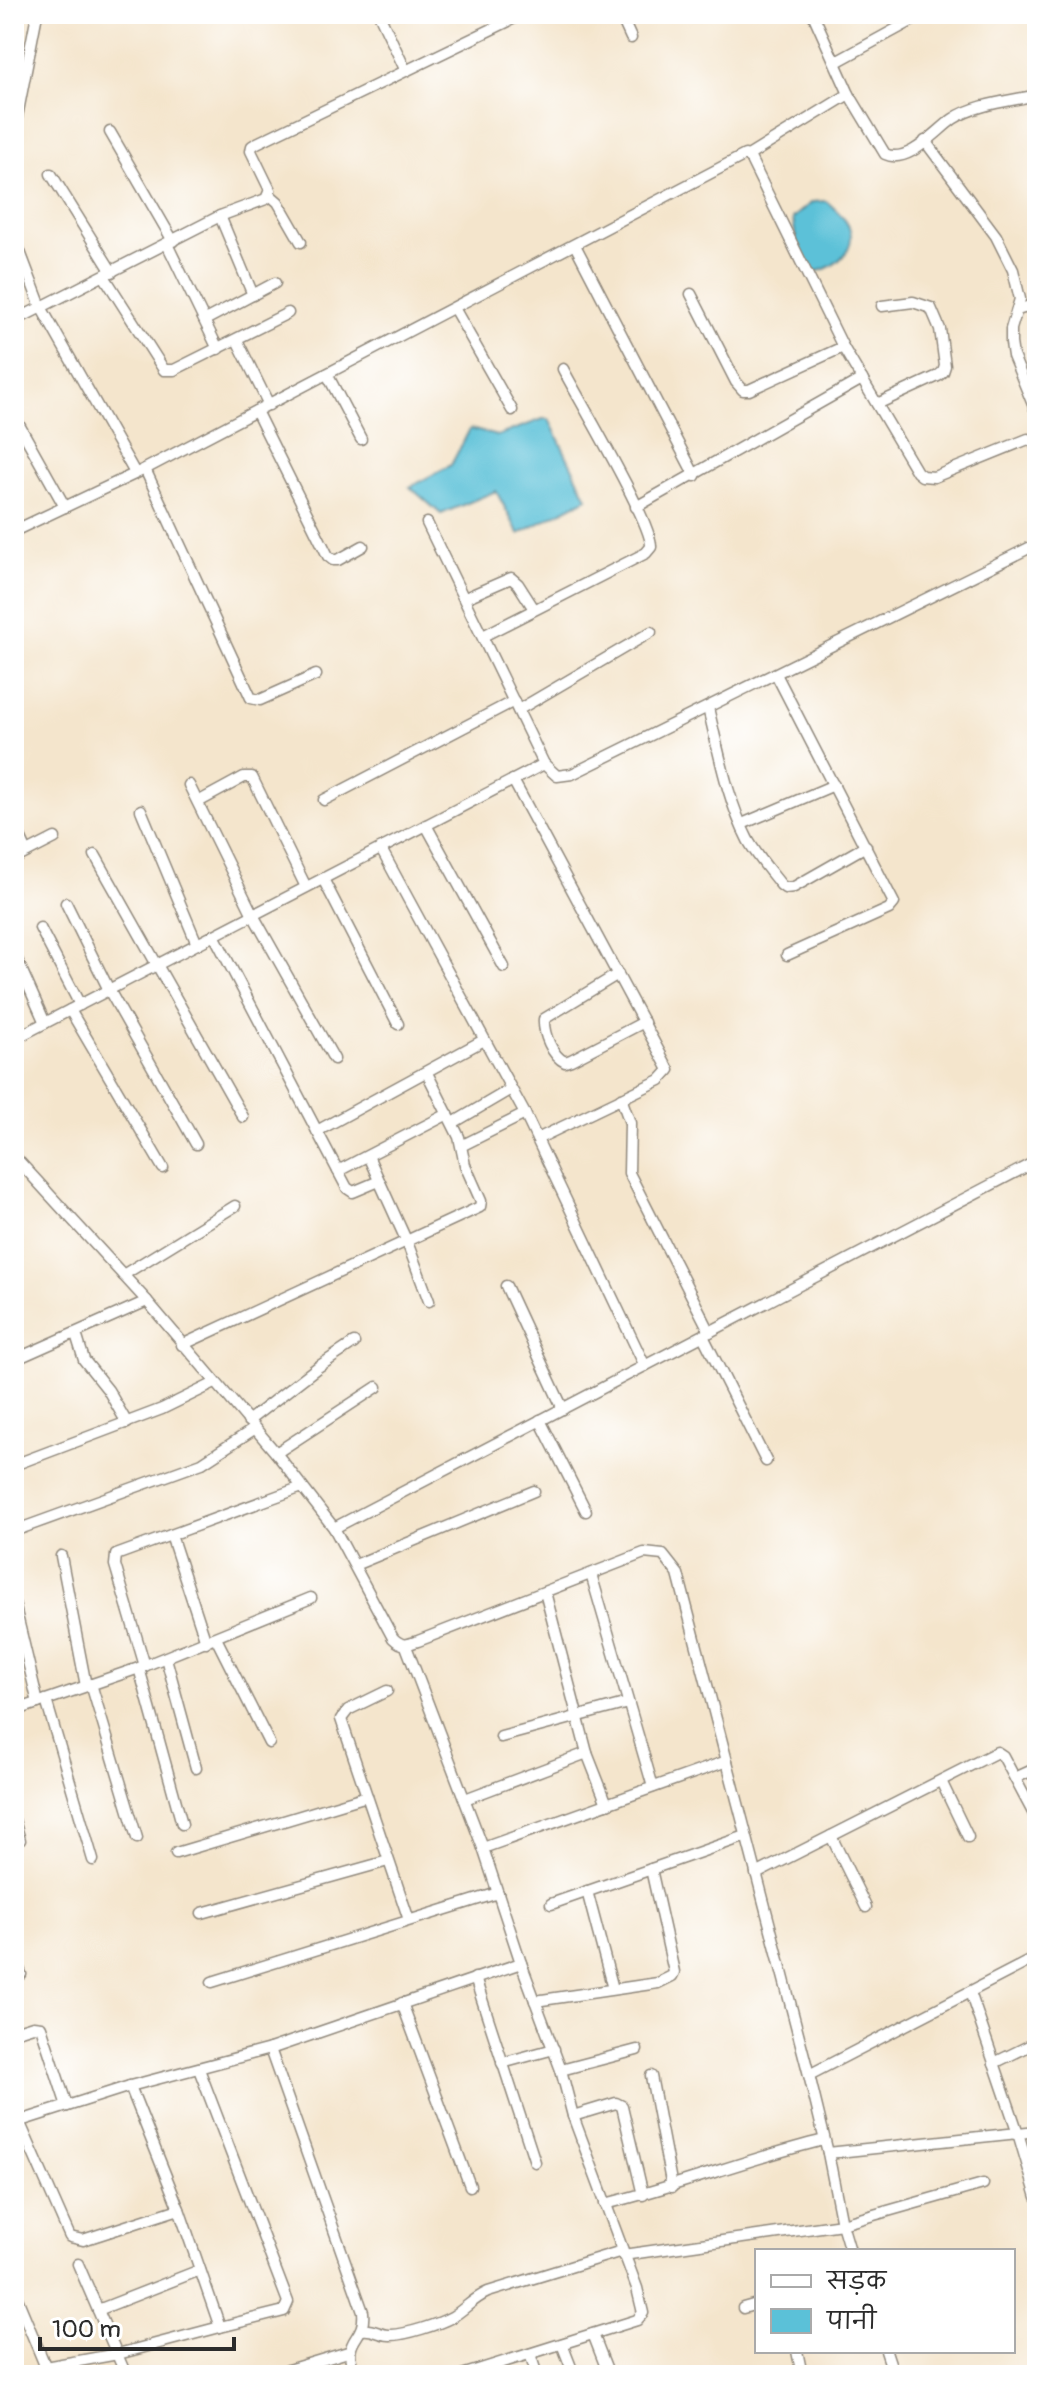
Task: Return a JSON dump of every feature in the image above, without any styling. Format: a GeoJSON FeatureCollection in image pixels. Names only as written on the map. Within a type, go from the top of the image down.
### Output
{"type":"FeatureCollection","features":[{"type":"Feature","properties":{"kind":"street"},"geometry":{"type":"LineString","coordinates":[[14,132],[37,14]]}},
{"type":"Feature","properties":{"kind":"street"},"geometry":{"type":"LineString","coordinates":[[379,14],[405,69]]}},
{"type":"Feature","properties":{"kind":"street"},"geometry":{"type":"LineString","coordinates":[[301,242],[278,202],[270,195],[253,158],[252,146],[523,14]]}},
{"type":"Feature","properties":{"kind":"street"},"geometry":{"type":"LineString","coordinates":[[620,14],[631,38]]}},
{"type":"Feature","properties":{"kind":"street"},"geometry":{"type":"LineString","coordinates":[[813,14],[849,94],[885,154],[893,157],[925,141],[962,114],[1037,95]]}},
{"type":"Feature","properties":{"kind":"street"},"geometry":{"type":"LineString","coordinates":[[836,62],[924,14]]}},
{"type":"Feature","properties":{"kind":"street"},"geometry":{"type":"LineString","coordinates":[[14,531],[140,471],[742,156],[748,156],[849,94]]}},
{"type":"Feature","properties":{"kind":"street"},"geometry":{"type":"LineString","coordinates":[[110,132],[170,243],[218,349]]}},
{"type":"Feature","properties":{"kind":"street"},"geometry":{"type":"LineString","coordinates":[[925,141],[996,236],[1013,270],[1020,299],[1011,329],[1013,356],[1037,414]]}},
{"type":"Feature","properties":{"kind":"street"},"geometry":{"type":"LineString","coordinates":[[748,156],[843,347],[912,467],[922,476],[934,477],[1034,436],[1037,450]]}},
{"type":"Feature","properties":{"kind":"street"},"geometry":{"type":"LineString","coordinates":[[51,174],[164,370],[174,370],[288,313]]}},
{"type":"Feature","properties":{"kind":"street"},"geometry":{"type":"LineString","coordinates":[[14,321],[220,216],[270,195]]}},
{"type":"Feature","properties":{"kind":"street"},"geometry":{"type":"LineString","coordinates":[[220,216],[253,295]]}},
{"type":"Feature","properties":{"kind":"street"},"geometry":{"type":"LineString","coordinates":[[14,236],[41,307],[140,471],[251,698],[260,700],[316,675]]}},
{"type":"Feature","properties":{"kind":"street"},"geometry":{"type":"LineString","coordinates":[[575,245],[695,476]]}},
{"type":"Feature","properties":{"kind":"street"},"geometry":{"type":"LineString","coordinates":[[205,320],[275,283]]}},
{"type":"Feature","properties":{"kind":"street"},"geometry":{"type":"LineString","coordinates":[[691,294],[743,390],[843,347]]}},
{"type":"Feature","properties":{"kind":"street"},"geometry":{"type":"LineString","coordinates":[[877,404],[938,376],[945,366],[940,329],[931,308],[913,302],[882,306]]}},
{"type":"Feature","properties":{"kind":"street"},"geometry":{"type":"LineString","coordinates":[[1017,310],[1037,304]]}},
{"type":"Feature","properties":{"kind":"street"},"geometry":{"type":"LineString","coordinates":[[454,308],[512,410]]}},
{"type":"Feature","properties":{"kind":"street"},"geometry":{"type":"LineString","coordinates":[[237,340],[269,405]]}},
{"type":"Feature","properties":{"kind":"street"},"geometry":{"type":"LineString","coordinates":[[483,636],[646,553],[651,540],[563,369]]}},
{"type":"Feature","properties":{"kind":"street"},"geometry":{"type":"LineString","coordinates":[[327,374],[361,439]]}},
{"type":"Feature","properties":{"kind":"street"},"geometry":{"type":"LineString","coordinates":[[636,507],[862,379]]}},
{"type":"Feature","properties":{"kind":"street"},"geometry":{"type":"LineString","coordinates":[[256,411],[328,556],[338,560],[363,546]]}},
{"type":"Feature","properties":{"kind":"street"},"geometry":{"type":"LineString","coordinates":[[14,416],[65,507]]}},
{"type":"Feature","properties":{"kind":"street"},"geometry":{"type":"LineString","coordinates":[[427,523],[544,764],[557,776],[572,774],[1037,544]]}},
{"type":"Feature","properties":{"kind":"street"},"geometry":{"type":"LineString","coordinates":[[465,598],[511,578],[534,609]]}},
{"type":"Feature","properties":{"kind":"street"},"geometry":{"type":"LineString","coordinates":[[324,800],[516,705],[651,632]]}},
{"type":"Feature","properties":{"kind":"street"},"geometry":{"type":"LineString","coordinates":[[776,674],[893,899],[893,906],[787,955]]}},
{"type":"Feature","properties":{"kind":"street"},"geometry":{"type":"LineString","coordinates":[[708,708],[727,785],[742,824],[753,847],[785,888],[794,887],[866,846]]}},
{"type":"Feature","properties":{"kind":"street"},"geometry":{"type":"LineString","coordinates":[[14,1039],[544,764]]}},
{"type":"Feature","properties":{"kind":"street"},"geometry":{"type":"LineString","coordinates":[[198,802],[244,777],[252,777],[306,887]]}},
{"type":"Feature","properties":{"kind":"street"},"geometry":{"type":"LineString","coordinates":[[513,780],[669,1070],[660,1080],[537,1139]]}},
{"type":"Feature","properties":{"kind":"street"},"geometry":{"type":"LineString","coordinates":[[189,785],[253,915],[334,1059]]}},
{"type":"Feature","properties":{"kind":"street"},"geometry":{"type":"LineString","coordinates":[[742,824],[834,785]]}},
{"type":"Feature","properties":{"kind":"street"},"geometry":{"type":"LineString","coordinates":[[141,810],[197,944]]}},
{"type":"Feature","properties":{"kind":"street"},"geometry":{"type":"LineString","coordinates":[[14,824],[27,852]]}},
{"type":"Feature","properties":{"kind":"street"},"geometry":{"type":"LineString","coordinates":[[426,825],[504,967]]}},
{"type":"Feature","properties":{"kind":"street"},"geometry":{"type":"LineString","coordinates":[[14,859],[55,838]]}},
{"type":"Feature","properties":{"kind":"street"},"geometry":{"type":"LineString","coordinates":[[381,849],[525,1114],[645,1366]]}},
{"type":"Feature","properties":{"kind":"street"},"geometry":{"type":"LineString","coordinates":[[95,855],[243,1117]]}},
{"type":"Feature","properties":{"kind":"street"},"geometry":{"type":"LineString","coordinates":[[323,879],[398,1024]]}},
{"type":"Feature","properties":{"kind":"street"},"geometry":{"type":"LineString","coordinates":[[66,903],[109,990],[196,1144]]}},
{"type":"Feature","properties":{"kind":"street"},"geometry":{"type":"LineString","coordinates":[[40,928],[75,1007],[163,1168]]}},
{"type":"Feature","properties":{"kind":"street"},"geometry":{"type":"LineString","coordinates":[[214,935],[347,1188],[353,1192],[379,1181]]}},
{"type":"Feature","properties":{"kind":"street"},"geometry":{"type":"LineString","coordinates":[[14,953],[45,1023]]}},
{"type":"Feature","properties":{"kind":"street"},"geometry":{"type":"LineString","coordinates":[[618,974],[544,1019],[544,1028],[556,1057],[565,1062],[571,1060],[644,1022]]}},
{"type":"Feature","properties":{"kind":"street"},"geometry":{"type":"LineString","coordinates":[[317,1131],[484,1040]]}},
{"type":"Feature","properties":{"kind":"street"},"geometry":{"type":"LineString","coordinates":[[182,1345],[480,1207],[481,1201],[465,1165],[463,1145],[427,1073]]}},
{"type":"Feature","properties":{"kind":"street"},"geometry":{"type":"LineString","coordinates":[[338,1171],[511,1089]]}},
{"type":"Feature","properties":{"kind":"street"},"geometry":{"type":"LineString","coordinates":[[621,1098],[630,1123],[629,1173],[766,1461]]}},
{"type":"Feature","properties":{"kind":"street"},"geometry":{"type":"LineString","coordinates":[[463,1145],[525,1114]]}},
{"type":"Feature","properties":{"kind":"street"},"geometry":{"type":"LineString","coordinates":[[14,1156],[147,1301],[276,1453],[334,1528],[399,1645],[406,1646],[644,1553],[663,1555],[671,1562],[678,1574],[809,2075],[849,2249]]}},
{"type":"Feature","properties":{"kind":"street"},"geometry":{"type":"LineString","coordinates":[[368,1156],[407,1242],[429,1301]]}},
{"type":"Feature","properties":{"kind":"street"},"geometry":{"type":"LineString","coordinates":[[334,1528],[1037,1161]]}},
{"type":"Feature","properties":{"kind":"street"},"geometry":{"type":"LineString","coordinates":[[123,1275],[235,1206]]}},
{"type":"Feature","properties":{"kind":"street"},"geometry":{"type":"LineString","coordinates":[[506,1286],[563,1409]]}},
{"type":"Feature","properties":{"kind":"street"},"geometry":{"type":"LineString","coordinates":[[14,1360],[147,1301]]}},
{"type":"Feature","properties":{"kind":"street"},"geometry":{"type":"LineString","coordinates":[[76,1334],[84,1360],[108,1390],[127,1423]]}},
{"type":"Feature","properties":{"kind":"street"},"geometry":{"type":"LineString","coordinates":[[14,1531],[202,1463],[318,1367],[354,1343]]}},
{"type":"Feature","properties":{"kind":"street"},"geometry":{"type":"LineString","coordinates":[[14,1465],[162,1409],[215,1383]]}},
{"type":"Feature","properties":{"kind":"street"},"geometry":{"type":"LineString","coordinates":[[276,1453],[377,1387]]}},
{"type":"Feature","properties":{"kind":"street"},"geometry":{"type":"LineString","coordinates":[[540,1420],[586,1511]]}},
{"type":"Feature","properties":{"kind":"street"},"geometry":{"type":"LineString","coordinates":[[182,1824],[114,1559],[123,1551],[302,1487]]}},
{"type":"Feature","properties":{"kind":"street"},"geometry":{"type":"LineString","coordinates":[[355,1565],[534,1491]]}},
{"type":"Feature","properties":{"kind":"street"},"geometry":{"type":"LineString","coordinates":[[171,1535],[211,1640],[269,1743]]}},
{"type":"Feature","properties":{"kind":"street"},"geometry":{"type":"LineString","coordinates":[[61,1556],[89,1685],[137,1838]]}},
{"type":"Feature","properties":{"kind":"street"},"geometry":{"type":"LineString","coordinates":[[591,1574],[653,1787]]}},
{"type":"Feature","properties":{"kind":"street"},"geometry":{"type":"LineString","coordinates":[[545,1592],[587,1753],[607,1804]]}},
{"type":"Feature","properties":{"kind":"street"},"geometry":{"type":"LineString","coordinates":[[14,1711],[166,1658],[311,1598]]}},
{"type":"Feature","properties":{"kind":"street"},"geometry":{"type":"LineString","coordinates":[[14,1603],[93,1860]]}},
{"type":"Feature","properties":{"kind":"street"},"geometry":{"type":"LineString","coordinates":[[406,1646],[483,1848],[521,1963],[554,2049],[573,2116],[637,2288],[643,2313],[637,2320],[462,2375]]}},
{"type":"Feature","properties":{"kind":"street"},"geometry":{"type":"LineString","coordinates":[[166,1658],[196,1768]]}},
{"type":"Feature","properties":{"kind":"street"},"geometry":{"type":"LineString","coordinates":[[387,1691],[348,1710],[341,1719],[409,1920]]}},
{"type":"Feature","properties":{"kind":"street"},"geometry":{"type":"LineString","coordinates":[[501,1737],[628,1703]]}},
{"type":"Feature","properties":{"kind":"street"},"geometry":{"type":"LineString","coordinates":[[756,1874],[997,1752],[1003,1756],[1037,1820]]}},
{"type":"Feature","properties":{"kind":"street"},"geometry":{"type":"LineString","coordinates":[[465,1799],[587,1753]]}},
{"type":"Feature","properties":{"kind":"street"},"geometry":{"type":"LineString","coordinates":[[483,1848],[727,1761]]}},
{"type":"Feature","properties":{"kind":"street"},"geometry":{"type":"LineString","coordinates":[[1015,1778],[1037,1768]]}},
{"type":"Feature","properties":{"kind":"street"},"geometry":{"type":"LineString","coordinates":[[941,1781],[968,1837]]}},
{"type":"Feature","properties":{"kind":"street"},"geometry":{"type":"LineString","coordinates":[[176,1853],[367,1796]]}},
{"type":"Feature","properties":{"kind":"street"},"geometry":{"type":"LineString","coordinates":[[14,1820],[20,1840]]}},
{"type":"Feature","properties":{"kind":"street"},"geometry":{"type":"LineString","coordinates":[[551,1904],[746,1836]]}},
{"type":"Feature","properties":{"kind":"street"},"geometry":{"type":"LineString","coordinates":[[831,1836],[866,1907]]}},
{"type":"Feature","properties":{"kind":"street"},"geometry":{"type":"LineString","coordinates":[[202,1913],[388,1861]]}},
{"type":"Feature","properties":{"kind":"street"},"geometry":{"type":"LineString","coordinates":[[535,2001],[667,1980],[674,1972],[651,1869]]}},
{"type":"Feature","properties":{"kind":"street"},"geometry":{"type":"LineString","coordinates":[[587,1891],[613,1989]]}},
{"type":"Feature","properties":{"kind":"street"},"geometry":{"type":"LineString","coordinates":[[212,1982],[498,1893]]}},
{"type":"Feature","properties":{"kind":"street"},"geometry":{"type":"LineString","coordinates":[[14,1955],[21,1974],[14,1979]]}},
{"type":"Feature","properties":{"kind":"street"},"geometry":{"type":"LineString","coordinates":[[809,2075],[1037,1957]]}},
{"type":"Feature","properties":{"kind":"street"},"geometry":{"type":"LineString","coordinates":[[179,2209],[83,2240],[70,2237],[16,2121],[130,2086],[270,2049],[521,1963]]}},
{"type":"Feature","properties":{"kind":"street"},"geometry":{"type":"LineString","coordinates":[[475,1978],[535,2162]]}},
{"type":"Feature","properties":{"kind":"street"},"geometry":{"type":"LineString","coordinates":[[970,1992],[1037,2197]]}},
{"type":"Feature","properties":{"kind":"street"},"geometry":{"type":"LineString","coordinates":[[402,2003],[470,2186]]}},
{"type":"Feature","properties":{"kind":"street"},"geometry":{"type":"LineString","coordinates":[[14,2032],[33,2026],[41,2027],[67,2106]]}},
{"type":"Feature","properties":{"kind":"street"},"geometry":{"type":"LineString","coordinates":[[994,2063],[1037,2042]]}},
{"type":"Feature","properties":{"kind":"street"},"geometry":{"type":"LineString","coordinates":[[270,2049],[363,2312],[362,2330]]}},
{"type":"Feature","properties":{"kind":"street"},"geometry":{"type":"LineString","coordinates":[[502,2063],[554,2049]]}},
{"type":"Feature","properties":{"kind":"street"},"geometry":{"type":"LineString","coordinates":[[561,2070],[637,2050]]}},
{"type":"Feature","properties":{"kind":"street"},"geometry":{"type":"LineString","coordinates":[[14,2291],[47,2371],[284,2311],[288,2302],[199,2069]]}},
{"type":"Feature","properties":{"kind":"street"},"geometry":{"type":"LineString","coordinates":[[651,2076],[672,2187]]}},
{"type":"Feature","properties":{"kind":"street"},"geometry":{"type":"LineString","coordinates":[[130,2086],[179,2209],[220,2327]]}},
{"type":"Feature","properties":{"kind":"street"},"geometry":{"type":"LineString","coordinates":[[573,2116],[616,2103],[622,2106],[643,2195]]}},
{"type":"Feature","properties":{"kind":"street"},"geometry":{"type":"LineString","coordinates":[[828,2153],[1037,2131]]}},
{"type":"Feature","properties":{"kind":"street"},"geometry":{"type":"LineString","coordinates":[[605,2204],[672,2187],[755,2158],[824,2140]]}},
{"type":"Feature","properties":{"kind":"street"},"geometry":{"type":"LineString","coordinates":[[355,2375],[348,2352],[352,2341],[362,2330],[370,2328],[387,2336],[438,2323],[488,2292],[623,2253],[842,2224],[983,2184]]}},
{"type":"Feature","properties":{"kind":"street"},"geometry":{"type":"LineString","coordinates":[[78,2264],[126,2375]]}},
{"type":"Feature","properties":{"kind":"street"},"geometry":{"type":"LineString","coordinates":[[98,2310],[200,2270]]}},
{"type":"Feature","properties":{"kind":"street"},"geometry":{"type":"LineString","coordinates":[[743,2308],[755,2305]]}},
{"type":"Feature","properties":{"kind":"street"},"geometry":{"type":"LineString","coordinates":[[593,2334],[609,2375]]}},
{"type":"Feature","properties":{"kind":"street"},"geometry":{"type":"LineString","coordinates":[[562,2344],[574,2375]]}},
{"type":"Feature","properties":{"kind":"street"},"geometry":{"type":"LineString","coordinates":[[283,2375],[288,2370],[348,2352]]}},
{"type":"Feature","properties":{"kind":"street"},"geometry":{"type":"LineString","coordinates":[[797,2353],[802,2375]]}},
{"type":"Feature","properties":{"kind":"street"},"geometry":{"type":"LineString","coordinates":[[887,2353],[894,2375]]}},
{"type":"Feature","properties":{"kind":"street"},"geometry":{"type":"LineString","coordinates":[[530,2354],[537,2375]]}},
{"type":"Feature","properties":{"kind":"water"},"geometry":{"type":"Polygon","coordinates":[[[826,201],[846,221],[851,234],[850,242],[842,258],[827,268],[810,272],[797,248],[793,218],[812,202],[826,201]]]}},
{"type":"Feature","properties":{"kind":"water"},"geometry":{"type":"Polygon","coordinates":[[[549,419],[587,498],[519,534],[496,491],[441,514],[410,487],[451,465],[470,429],[497,436],[549,419]]]}}]}
